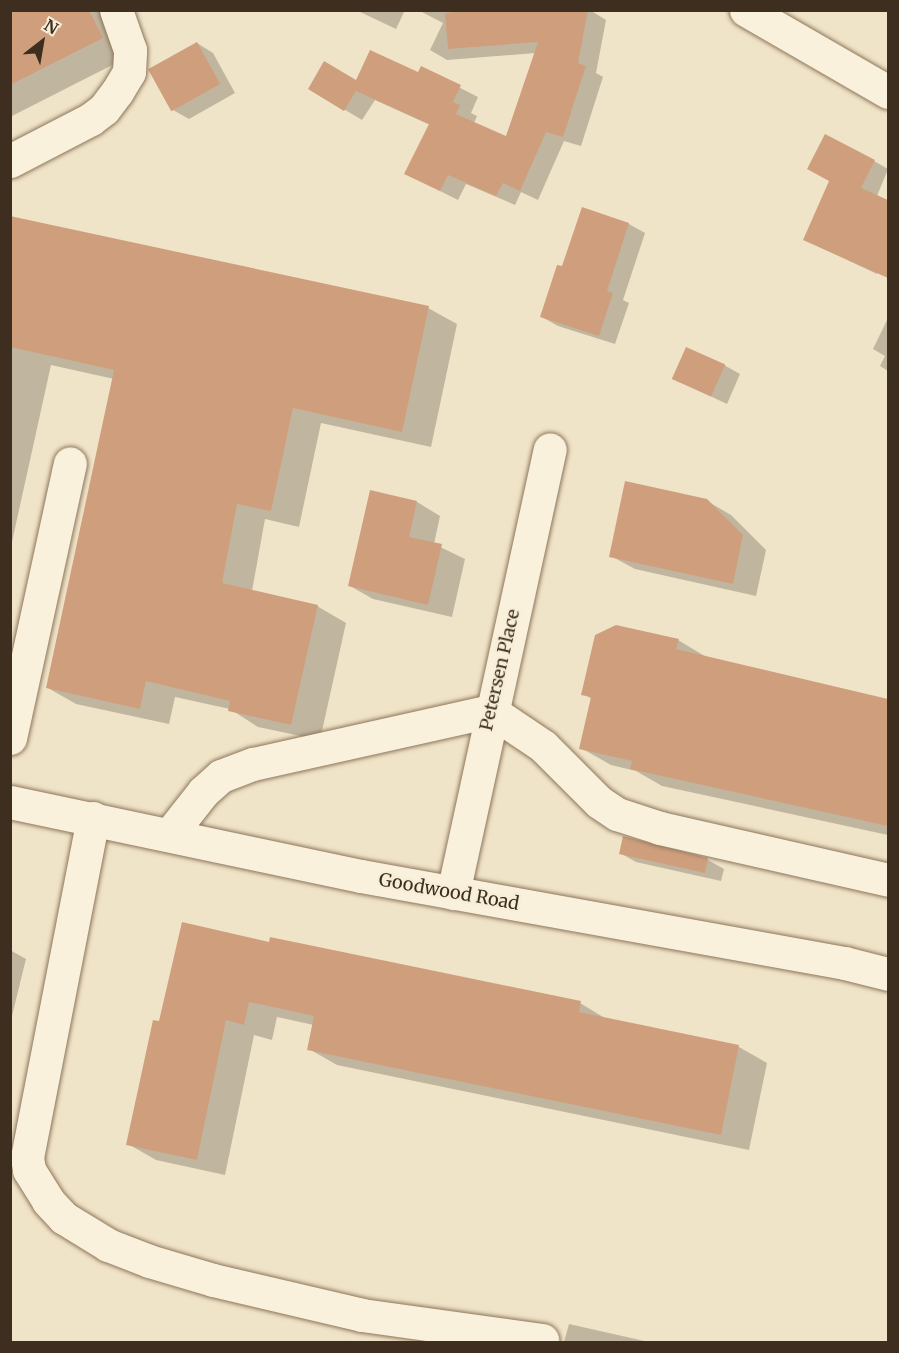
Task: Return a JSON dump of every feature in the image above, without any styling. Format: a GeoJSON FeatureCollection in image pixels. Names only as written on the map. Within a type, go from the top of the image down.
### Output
{"type":"FeatureCollection","features":[{"type":"Feature","properties":{"kind":"street"},"geometry":{"type":"LineString","coordinates":[[10,161],[91,119],[104,109],[117,92],[129,72],[130,50],[116,10]]}},
{"type":"Feature","properties":{"kind":"street"},"geometry":{"type":"LineString","coordinates":[[747,10],[888,92]]}},
{"type":"Feature","properties":{"kind":"street","name":"Petersen Place"},"geometry":{"type":"LineString","coordinates":[[453,893],[550,448]]}},
{"type":"Feature","properties":{"kind":"street"},"geometry":{"type":"LineString","coordinates":[[10,738],[70,463]]}},
{"type":"Feature","properties":{"kind":"street"},"geometry":{"type":"LineString","coordinates":[[170,834],[203,792],[221,776],[253,764],[491,711],[543,746],[599,802],[617,814],[660,828],[888,880]]}},
{"type":"Feature","properties":{"kind":"street","name":"Goodwood Road"},"geometry":{"type":"LineString","coordinates":[[10,802],[453,893],[845,963],[888,974]]}},
{"type":"Feature","properties":{"kind":"street"},"geometry":{"type":"LineString","coordinates":[[93,818],[27,1156],[29,1170],[48,1201],[64,1218],[108,1245],[149,1262],[213,1280],[362,1315],[542,1340]]}},
{"type":"Feature","properties":{"kind":"building"},"geometry":{"type":"Polygon","coordinates":[[[10,10],[89,10],[103,38],[10,85],[10,10]]]}},
{"type":"Feature","properties":{"kind":"building"},"geometry":{"type":"Polygon","coordinates":[[[474,10],[588,10],[578,63],[586,66],[563,137],[546,132],[520,191],[503,183],[496,196],[448,175],[440,191],[404,174],[429,124],[356,91],[344,111],[308,89],[324,61],[356,80],[370,50],[418,72],[421,66],[461,85],[453,102],[460,105],[456,114],[506,136],[538,42],[448,49],[445,13],[474,10]]]}},
{"type":"Feature","properties":{"kind":"building"},"geometry":{"type":"Polygon","coordinates":[[[197,42],[220,84],[171,111],[148,69],[197,42]]]}},
{"type":"Feature","properties":{"kind":"building"},"geometry":{"type":"Polygon","coordinates":[[[825,134],[875,160],[861,188],[888,200],[888,278],[803,240],[829,181],[807,169],[825,134]]]}},
{"type":"Feature","properties":{"kind":"building"},"geometry":{"type":"Polygon","coordinates":[[[582,207],[629,223],[607,291],[613,293],[599,336],[540,317],[557,265],[562,266],[582,207]]]}},
{"type":"Feature","properties":{"kind":"building"},"geometry":{"type":"Polygon","coordinates":[[[10,216],[429,306],[402,432],[293,408],[271,511],[237,504],[222,583],[318,605],[291,725],[228,711],[230,701],[146,681],[140,709],[46,688],[114,370],[10,347],[10,216]]]}},
{"type":"Feature","properties":{"kind":"building"},"geometry":{"type":"Polygon","coordinates":[[[686,347],[725,364],[711,396],[672,379],[686,347]]]}},
{"type":"Feature","properties":{"kind":"building"},"geometry":{"type":"Polygon","coordinates":[[[625,481],[707,499],[743,535],[733,584],[609,557],[625,481]]]}},
{"type":"Feature","properties":{"kind":"building"},"geometry":{"type":"Polygon","coordinates":[[[370,490],[417,501],[409,537],[442,544],[428,605],[348,586],[370,490]]]}},
{"type":"Feature","properties":{"kind":"building"},"geometry":{"type":"Polygon","coordinates":[[[616,625],[679,639],[676,649],[888,699],[888,826],[630,769],[632,761],[579,749],[591,697],[581,695],[595,635],[616,625]]]}},
{"type":"Feature","properties":{"kind":"building"},"geometry":{"type":"Polygon","coordinates":[[[623,836],[708,858],[705,873],[619,854],[623,836]]]}},
{"type":"Feature","properties":{"kind":"building"},"geometry":{"type":"Polygon","coordinates":[[[182,922],[269,942],[270,937],[581,1001],[579,1012],[739,1045],[721,1135],[307,1050],[314,1016],[249,1002],[244,1025],[226,1020],[197,1160],[126,1145],[153,1020],[159,1021],[182,922]]]}}]}
